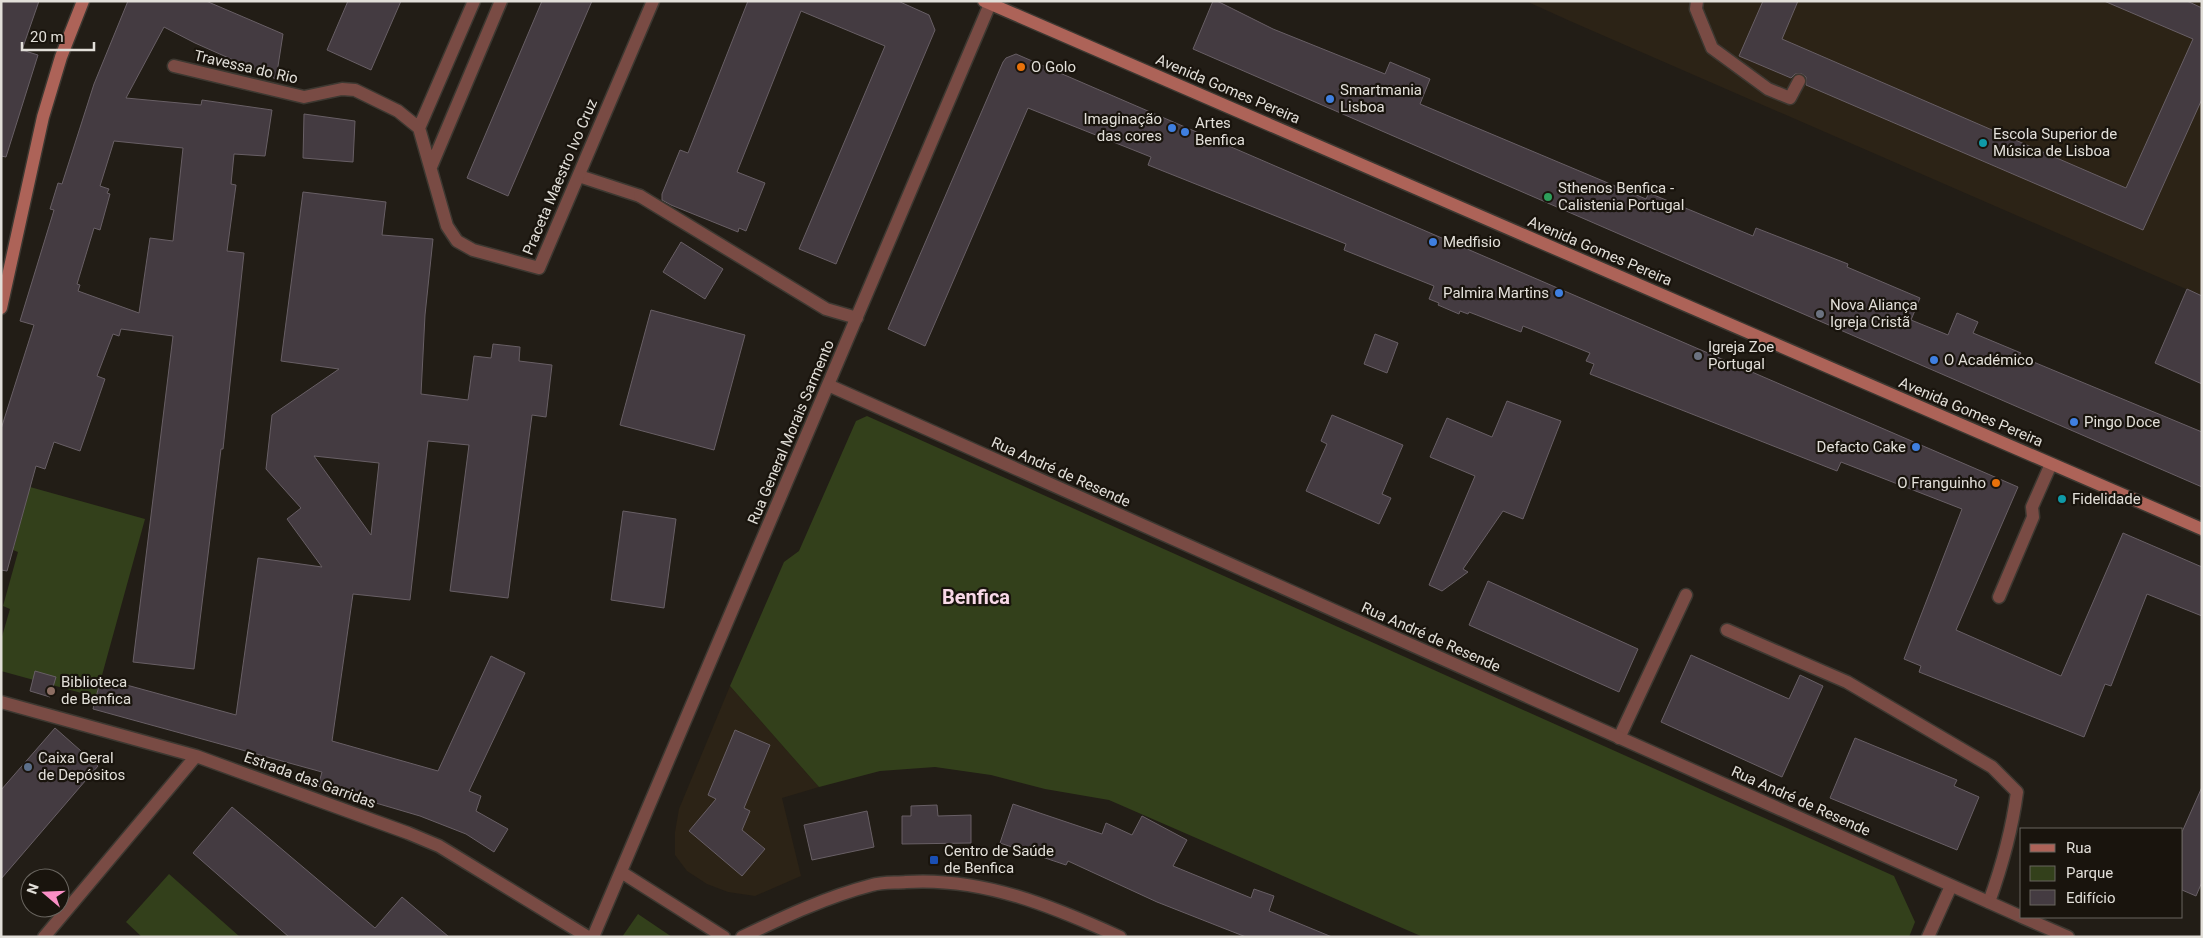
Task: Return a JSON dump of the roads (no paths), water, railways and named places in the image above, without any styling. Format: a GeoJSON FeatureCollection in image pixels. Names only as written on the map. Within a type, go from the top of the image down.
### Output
{"type":"FeatureCollection","features":[{"type":"Feature","properties":{"kind":"street"},"geometry":{"type":"LineString","coordinates":[[1,308],[43,118],[61,57],[83,1]]}},
{"type":"Feature","properties":{"kind":"street"},"geometry":{"type":"LineString","coordinates":[[431,167],[419,128],[474,1]]}},
{"type":"Feature","properties":{"kind":"street"},"geometry":{"type":"LineString","coordinates":[[431,167],[501,1]]}},
{"type":"Feature","properties":{"kind":"street","name":"Praceta Maestro Ivo Cruz"},"geometry":{"type":"LineString","coordinates":[[431,167],[447,226],[457,241],[474,250],[539,268],[653,1]]}},
{"type":"Feature","properties":{"kind":"street"},"geometry":{"type":"LineString","coordinates":[[1697,1],[1696,9],[1712,48],[1768,89],[1790,98],[1799,81]]}},
{"type":"Feature","properties":{"kind":"street","name":"Rua General Morais Sarmento"},"geometry":{"type":"LineString","coordinates":[[593,937],[857,318],[987,2]]}},
{"type":"Feature","properties":{"kind":"street","name":"Avenida Gomes Pereira"},"geometry":{"type":"LineString","coordinates":[[987,2],[2202,529]]}},
{"type":"Feature","properties":{"kind":"street","name":"Travessa do Rio"},"geometry":{"type":"LineString","coordinates":[[174,66],[304,97],[342,89],[355,90],[398,111],[419,128]]}},
{"type":"Feature","properties":{"kind":"street"},"geometry":{"type":"LineString","coordinates":[[579,176],[640,196],[826,308],[857,318]]}},
{"type":"Feature","properties":{"kind":"street","name":"Rua André de Resende"},"geometry":{"type":"LineString","coordinates":[[828,385],[2020,916]]}},
{"type":"Feature","properties":{"kind":"street"},"geometry":{"type":"LineString","coordinates":[[1999,597],[2033,517],[2032,507],[2051,464]]}},
{"type":"Feature","properties":{"kind":"street"},"geometry":{"type":"LineString","coordinates":[[1619,738],[1686,595]]}},
{"type":"Feature","properties":{"kind":"street"},"geometry":{"type":"LineString","coordinates":[[1727,630],[1856,686],[1992,767],[2017,792],[2013,822],[2002,864],[1989,902]]}},
{"type":"Feature","properties":{"kind":"street","name":"Estrada das Garridas"},"geometry":{"type":"LineString","coordinates":[[1,702],[196,756],[439,846],[588,937]]}},
{"type":"Feature","properties":{"kind":"street"},"geometry":{"type":"LineString","coordinates":[[44,937],[196,756]]}},
{"type":"Feature","properties":{"kind":"street"},"geometry":{"type":"LineString","coordinates":[[621,872],[724,937]]}},
{"type":"Feature","properties":{"kind":"street"},"geometry":{"type":"LineString","coordinates":[[742,937],[816,902],[874,884],[933,880],[1012,894],[1068,913],[1120,937]]}},
{"type":"Feature","properties":{"kind":"street"},"geometry":{"type":"LineString","coordinates":[[1928,937],[1951,886]]}},
{"type":"Feature","properties":{"kind":"street","name":"Rua André de Resende"},"geometry":{"type":"LineString","coordinates":[[2024,918],[2068,937]]}},
{"type":"Feature","properties":{"kind":"place","name":"O Golo"},"geometry":{"type":"Point","coordinates":[1021,67]}},
{"type":"Feature","properties":{"kind":"place","name":"Smartmania Lisboa"},"geometry":{"type":"Point","coordinates":[1330,99]}},
{"type":"Feature","properties":{"kind":"place","name":"Imaginação das cores"},"geometry":{"type":"Point","coordinates":[1172,128]}},
{"type":"Feature","properties":{"kind":"place","name":"Artes Benfica"},"geometry":{"type":"Point","coordinates":[1185,132]}},
{"type":"Feature","properties":{"kind":"place","name":"Escola Superior de Música de Lisboa"},"geometry":{"type":"Point","coordinates":[1983,143]}},
{"type":"Feature","properties":{"kind":"place","name":"Sthenos Benfica - Calistenia Portugal"},"geometry":{"type":"Point","coordinates":[1548,197]}},
{"type":"Feature","properties":{"kind":"place","name":"Medfisio"},"geometry":{"type":"Point","coordinates":[1433,242]}},
{"type":"Feature","properties":{"kind":"place","name":"Palmira Martins"},"geometry":{"type":"Point","coordinates":[1559,293]}},
{"type":"Feature","properties":{"kind":"place","name":"Nova Aliança Igreja Cristã"},"geometry":{"type":"Point","coordinates":[1820,314]}},
{"type":"Feature","properties":{"kind":"place","name":"Igreja Zoe Portugal"},"geometry":{"type":"Point","coordinates":[1698,356]}},
{"type":"Feature","properties":{"kind":"place","name":"O Académico"},"geometry":{"type":"Point","coordinates":[1934,360]}},
{"type":"Feature","properties":{"kind":"place","name":"Pingo Doce"},"geometry":{"type":"Point","coordinates":[2074,422]}},
{"type":"Feature","properties":{"kind":"place","name":"Defacto Cake"},"geometry":{"type":"Point","coordinates":[1916,447]}},
{"type":"Feature","properties":{"kind":"place","name":"O Franguinho"},"geometry":{"type":"Point","coordinates":[1996,483]}},
{"type":"Feature","properties":{"kind":"place","name":"Fidelidade"},"geometry":{"type":"Point","coordinates":[2062,499]}},
{"type":"Feature","properties":{"kind":"place","name":"Biblioteca de Benfica"},"geometry":{"type":"Point","coordinates":[51,691]}},
{"type":"Feature","properties":{"kind":"place","name":"Caixa Geral de Depósitos"},"geometry":{"type":"Point","coordinates":[28,767]}},
{"type":"Feature","properties":{"kind":"place","name":"Centro de Saúde de Benfica"},"geometry":{"type":"Point","coordinates":[934,860]}},
{"type":"Feature","properties":{"kind":"district","name":"Benfica"},"geometry":{"type":"Point","coordinates":[976,597]}}]}
